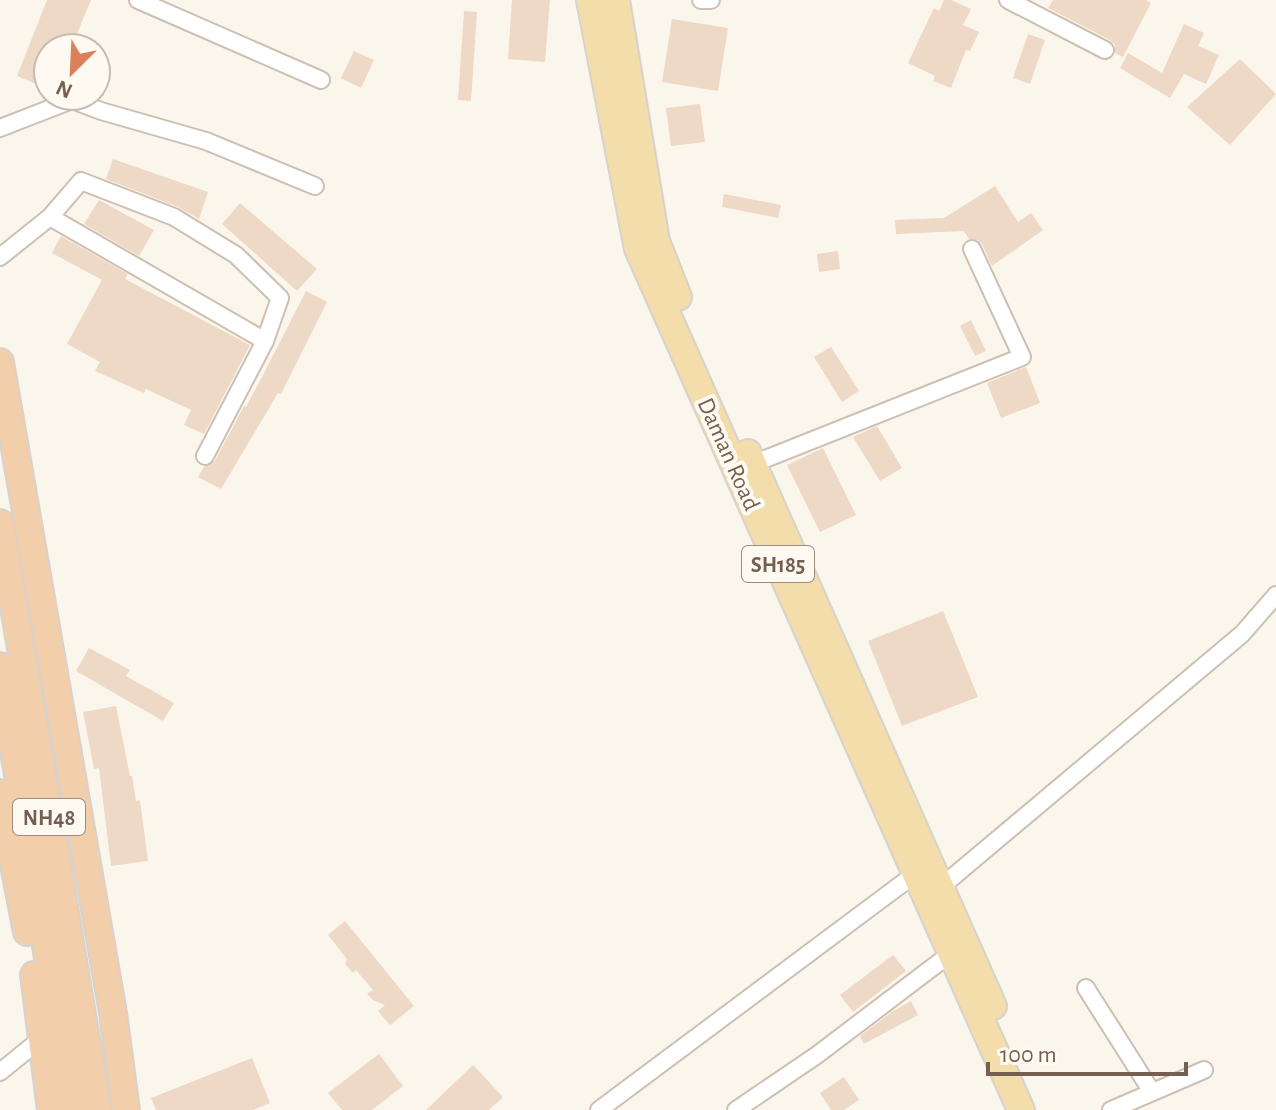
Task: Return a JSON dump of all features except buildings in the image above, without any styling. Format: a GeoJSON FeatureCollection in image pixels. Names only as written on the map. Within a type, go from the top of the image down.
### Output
{"type":"FeatureCollection","features":[{"type":"Feature","properties":{"kind":"highway"},"geometry":{"type":"LineString","coordinates":[[0,362],[113,1013],[126,1110]]}},
{"type":"Feature","properties":{"kind":"highway","name":"NH48"},"geometry":{"type":"LineString","coordinates":[[0,523],[98,1110]]}},
{"type":"Feature","properties":{"kind":"highway","name":"NH48"},"geometry":{"type":"LineString","coordinates":[[0,666],[73,1110]]}},
{"type":"Feature","properties":{"kind":"highway"},"geometry":{"type":"LineString","coordinates":[[0,793],[30,945],[51,1110]]}},
{"type":"Feature","properties":{"kind":"main road","name":"Daman Road"},"geometry":{"type":"LineString","coordinates":[[590,0],[638,249],[744,467],[958,950],[1021,1110]]}},
{"type":"Feature","properties":{"kind":"main road"},"geometry":{"type":"LineString","coordinates":[[616,0],[656,241],[744,467]]}},
{"type":"Feature","properties":{"kind":"main road"},"geometry":{"type":"LineString","coordinates":[[958,950],[1039,1110]]}},
{"type":"Feature","properties":{"kind":"street"},"geometry":{"type":"LineString","coordinates":[[138,0],[321,80]]}},
{"type":"Feature","properties":{"kind":"street"},"geometry":{"type":"LineString","coordinates":[[701,0],[711,0]]}},
{"type":"Feature","properties":{"kind":"street"},"geometry":{"type":"LineString","coordinates":[[1008,0],[1105,50]]}},
{"type":"Feature","properties":{"kind":"street"},"geometry":{"type":"LineString","coordinates":[[0,128],[72,100],[206,141],[315,186]]}},
{"type":"Feature","properties":{"kind":"street"},"geometry":{"type":"LineString","coordinates":[[0,257],[50,217],[81,181],[174,217],[236,255],[280,298],[265,341],[205,456]]}},
{"type":"Feature","properties":{"kind":"street"},"geometry":{"type":"LineString","coordinates":[[50,217],[265,341]]}},
{"type":"Feature","properties":{"kind":"street"},"geometry":{"type":"LineString","coordinates":[[744,467],[1022,357],[972,249]]}},
{"type":"Feature","properties":{"kind":"street"},"geometry":{"type":"LineString","coordinates":[[599,1110],[927,884],[1242,634],[1276,595]]}},
{"type":"Feature","properties":{"kind":"street"},"geometry":{"type":"LineString","coordinates":[[736,1110],[817,1055],[958,950]]}},
{"type":"Feature","properties":{"kind":"street"},"geometry":{"type":"LineString","coordinates":[[1086,988],[1152,1092]]}},
{"type":"Feature","properties":{"kind":"street"},"geometry":{"type":"LineString","coordinates":[[0,1072],[42,1038]]}},
{"type":"Feature","properties":{"kind":"street"},"geometry":{"type":"LineString","coordinates":[[1111,1110],[1204,1070]]}}]}
